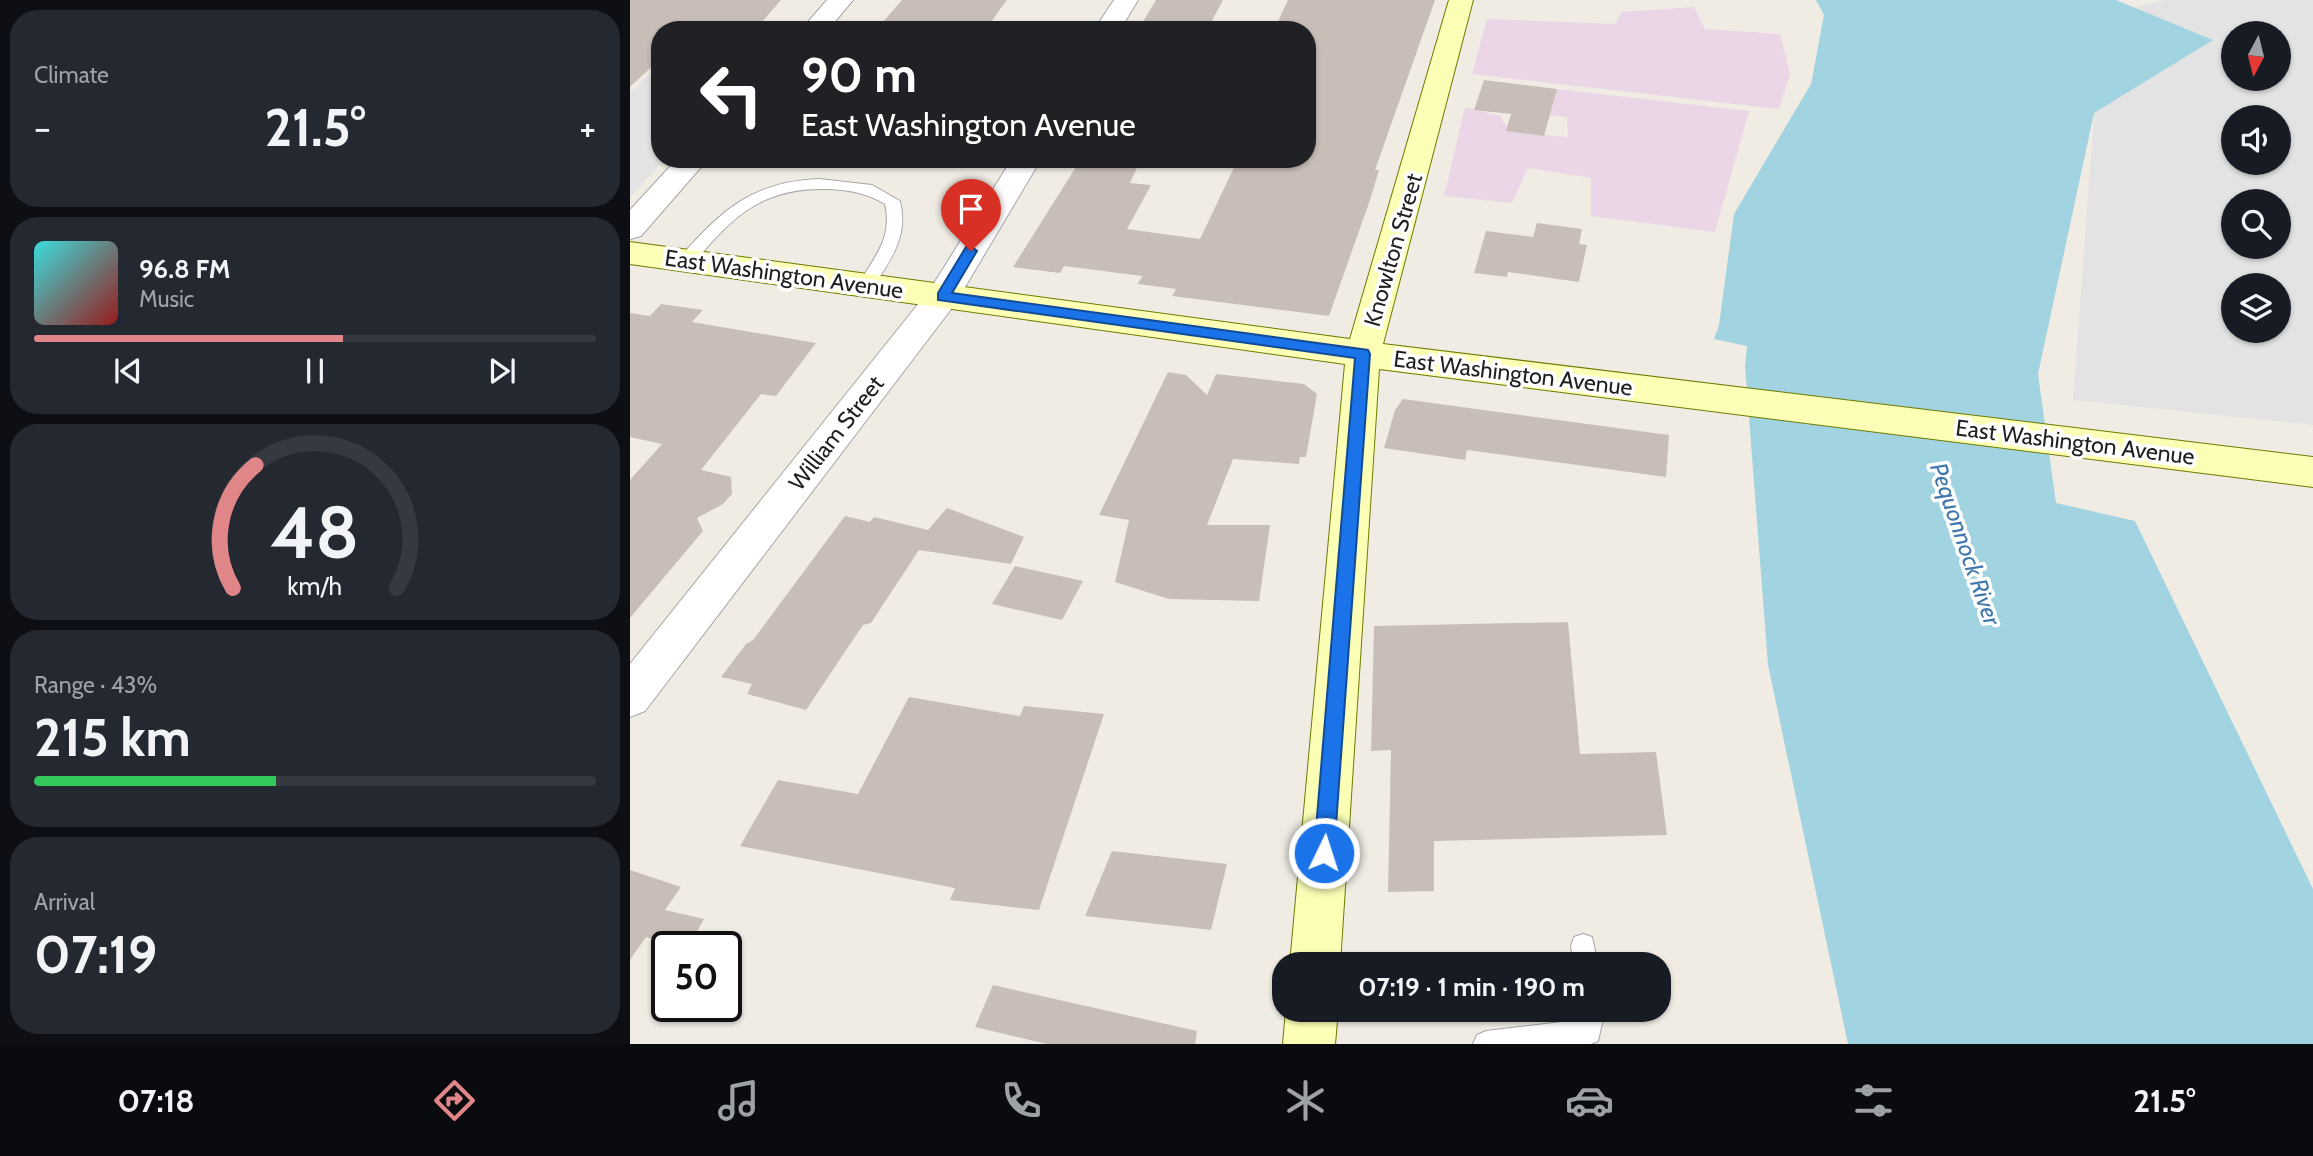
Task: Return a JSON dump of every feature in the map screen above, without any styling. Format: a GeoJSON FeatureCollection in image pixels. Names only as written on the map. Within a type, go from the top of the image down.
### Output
{"type":"FeatureCollection","features":[{"type":"Feature","properties":{"kind":"main road","name":"Knowlton Street"},"geometry":{"type":"LineString","coordinates":[[1316,952],[1363,354],[1461,0]]}},
{"type":"Feature","properties":{"kind":"main road","name":"East Washington Avenue"},"geometry":{"type":"LineString","coordinates":[[630,253],[1363,354],[2313,472]]}},
{"type":"Feature","properties":{"kind":"main road"},"geometry":{"type":"LineString","coordinates":[[1309,1044],[1311,1022]]}},
{"type":"Feature","properties":{"kind":"street"},"geometry":{"type":"LineString","coordinates":[[822,21],[841,0]]}},
{"type":"Feature","properties":{"kind":"street"},"geometry":{"type":"LineString","coordinates":[[1113,21],[1126,0]]}},
{"type":"Feature","properties":{"kind":"street"},"geometry":{"type":"LineString","coordinates":[[630,229],[686,168]]}},
{"type":"Feature","properties":{"kind":"street","name":"William Street"},"geometry":{"type":"LineString","coordinates":[[630,697],[943,296],[1021,168]]}},
{"type":"Feature","properties":{"kind":"lane"},"geometry":{"type":"LineString","coordinates":[[687,261],[723,220],[750,199],[780,188],[829,184],[865,188],[892,201],[898,220],[889,250],[865,285]]}},
{"type":"Feature","properties":{"kind":"lane"},"geometry":{"type":"LineString","coordinates":[[1486,1044],[1590,1032],[1591,1022]]}},
{"type":"Feature","properties":{"kind":"shaded area"},"geometry":{"type":"Polygon","coordinates":[[[2164,0],[2313,0],[2313,425],[2073,400],[2094,113],[2213,40],[2132,8],[2164,0]]]}},
{"type":"Feature","properties":{"kind":"shaded area"},"geometry":{"type":"Polygon","coordinates":[[[1694,7],[1705,29],[1780,34],[1790,74],[1779,109],[1472,74],[1487,19],[1615,24],[1622,12],[1694,7]]]}},
{"type":"Feature","properties":{"kind":"shaded area"},"geometry":{"type":"Polygon","coordinates":[[[651,74],[651,168],[657,168],[630,197],[630,93],[651,74]]]}},
{"type":"Feature","properties":{"kind":"shaded area"},"geometry":{"type":"Polygon","coordinates":[[[1556,89],[1749,111],[1715,232],[1591,216],[1591,178],[1528,168],[1512,203],[1444,196],[1465,107],[1500,116],[1510,132],[1568,137],[1567,117],[1550,115],[1556,89]]]}},
{"type":"Feature","properties":{"kind":"water","name":"Pequonnock River"},"geometry":{"type":"Polygon","coordinates":[[[1816,0],[2116,0],[2213,40],[2094,113],[2038,374],[2056,503],[2135,521],[2313,889],[2313,1044],[1848,1044],[1768,665],[1745,365],[1747,346],[1714,339],[1719,325],[1734,214],[1811,84],[1824,15],[1816,0]]]}},
{"type":"Feature","properties":{"kind":"building"},"geometry":{"type":"Polygon","coordinates":[[[630,0],[781,0],[763,21],[651,21],[651,67],[630,87],[630,0]]]}},
{"type":"Feature","properties":{"kind":"building"},"geometry":{"type":"Polygon","coordinates":[[[902,0],[1007,0],[992,21],[884,21],[902,0]]]}},
{"type":"Feature","properties":{"kind":"building"},"geometry":{"type":"Polygon","coordinates":[[[1156,0],[1223,0],[1212,21],[1143,21],[1156,0]]]}},
{"type":"Feature","properties":{"kind":"building"},"geometry":{"type":"Polygon","coordinates":[[[1288,0],[1435,0],[1375,170],[1379,170],[1370,200],[1329,316],[1172,296],[1176,289],[1138,284],[1142,276],[1064,266],[1060,273],[1013,267],[1075,168],[1137,168],[1130,183],[1151,185],[1127,229],[1200,239],[1234,168],[1316,168],[1316,21],[1278,21],[1288,0]]]}},
{"type":"Feature","properties":{"kind":"building"},"geometry":{"type":"Polygon","coordinates":[[[1484,80],[1557,89],[1544,136],[1506,131],[1511,114],[1474,110],[1484,80]]]}},
{"type":"Feature","properties":{"kind":"building"},"geometry":{"type":"Polygon","coordinates":[[[1537,223],[1582,229],[1579,244],[1587,245],[1579,282],[1508,272],[1507,277],[1474,273],[1486,231],[1533,237],[1537,223]]]}},
{"type":"Feature","properties":{"kind":"building"},"geometry":{"type":"Polygon","coordinates":[[[661,304],[703,310],[692,322],[816,343],[776,396],[761,394],[701,470],[731,477],[732,494],[723,504],[697,518],[703,531],[630,618],[630,480],[662,444],[630,437],[630,313],[650,316],[661,304]]]}},
{"type":"Feature","properties":{"kind":"building"},"geometry":{"type":"Polygon","coordinates":[[[1168,372],[1186,375],[1207,395],[1216,374],[1304,384],[1317,394],[1306,457],[1300,457],[1299,464],[1233,459],[1207,525],[1270,525],[1259,601],[1169,599],[1115,582],[1129,520],[1099,515],[1168,372]]]}},
{"type":"Feature","properties":{"kind":"building"},"geometry":{"type":"Polygon","coordinates":[[[1403,399],[1669,435],[1666,477],[1467,450],[1465,460],[1384,448],[1395,410],[1403,399]]]}},
{"type":"Feature","properties":{"kind":"building"},"geometry":{"type":"Polygon","coordinates":[[[947,508],[1024,537],[1011,564],[919,550],[871,623],[863,625],[806,710],[747,694],[752,684],[721,677],[746,644],[753,640],[845,516],[870,522],[874,517],[928,530],[947,508]]]}},
{"type":"Feature","properties":{"kind":"building"},"geometry":{"type":"Polygon","coordinates":[[[1015,566],[1083,581],[1062,620],[992,604],[1015,566]]]}},
{"type":"Feature","properties":{"kind":"building"},"geometry":{"type":"Polygon","coordinates":[[[1568,622],[1580,754],[1656,752],[1667,835],[1434,841],[1434,891],[1388,892],[1391,750],[1371,751],[1374,626],[1568,622]]]}},
{"type":"Feature","properties":{"kind":"building"},"geometry":{"type":"Polygon","coordinates":[[[909,697],[1020,716],[1024,706],[1104,714],[1039,910],[950,900],[955,888],[740,846],[778,780],[858,794],[909,697]]]}},
{"type":"Feature","properties":{"kind":"building"},"geometry":{"type":"Polygon","coordinates":[[[1112,851],[1227,864],[1211,930],[1085,916],[1112,851]]]}},
{"type":"Feature","properties":{"kind":"building"},"geometry":{"type":"Polygon","coordinates":[[[630,870],[681,887],[665,910],[704,919],[697,931],[651,931],[651,938],[646,937],[630,960],[630,870]]]}},
{"type":"Feature","properties":{"kind":"building"},"geometry":{"type":"Polygon","coordinates":[[[993,985],[1197,1031],[1195,1044],[1047,1044],[975,1027],[993,985]]]}},
{"type":"Feature","properties":{"kind":"route"},"geometry":{"type":"LineString","coordinates":[[971,251],[943,296],[1363,354],[1324,853]]}}]}
